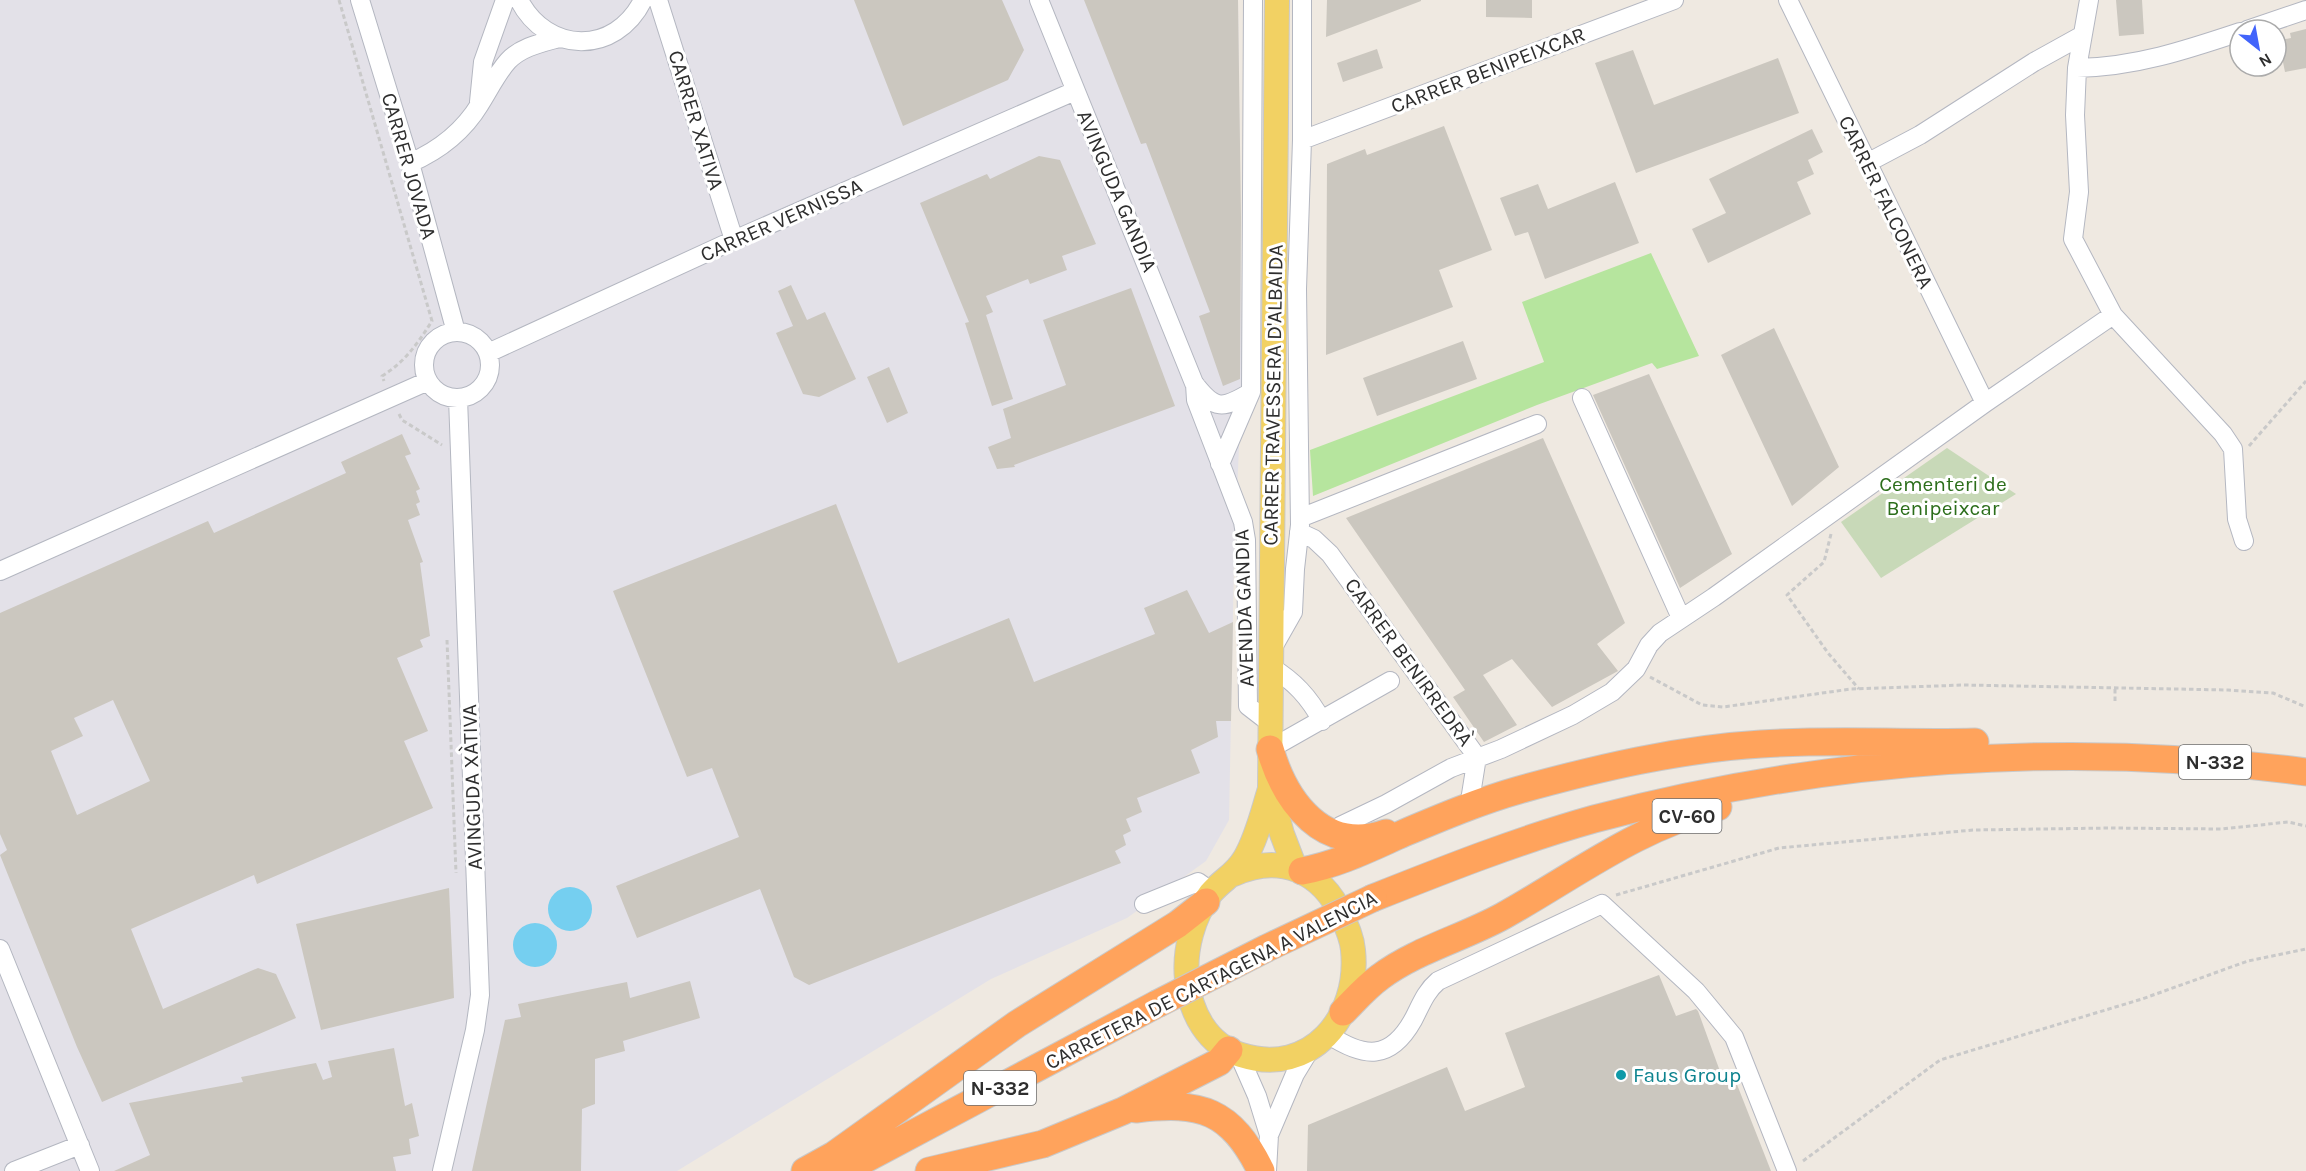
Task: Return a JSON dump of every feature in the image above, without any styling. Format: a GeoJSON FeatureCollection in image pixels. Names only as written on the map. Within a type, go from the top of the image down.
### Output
{"type":"FeatureCollection","features":[{"type":"Feature","properties":{"kind":"highway"},"geometry":{"type":"LineString","coordinates":[[1270,736],[1277,774],[1301,812],[1327,830],[1357,839],[1376,836],[1442,817],[1518,790],[1637,760],[1761,744],[2087,740],[2123,757]]}},
{"type":"Feature","properties":{"kind":"highway","name":"CARRETERA DE CARTAGENA A VALENCIA"},"geometry":{"type":"LineString","coordinates":[[843,1171],[1157,1004],[1267,948],[1373,898],[1515,844],[1593,820],[1750,783],[1962,760],[2081,755],[2247,764],[2306,772]]}},
{"type":"Feature","properties":{"kind":"highway","name":"CV-60"},"geometry":{"type":"LineString","coordinates":[[1343,1012],[1380,977],[1396,967],[1475,932],[1617,848],[1655,828],[1696,812],[1767,795],[1890,779],[2009,770],[2081,755]]}},
{"type":"Feature","properties":{"kind":"highway"},"geometry":{"type":"LineString","coordinates":[[1299,869],[1333,864],[1359,855],[1442,817]]}},
{"type":"Feature","properties":{"kind":"highway"},"geometry":{"type":"LineString","coordinates":[[806,1171],[834,1155],[1017,1024],[1178,924],[1209,897]]}},
{"type":"Feature","properties":{"kind":"highway"},"geometry":{"type":"LineString","coordinates":[[929,1171],[1043,1144],[1123,1110],[1234,1053]]}},
{"type":"Feature","properties":{"kind":"highway"},"geometry":{"type":"LineString","coordinates":[[1123,1110],[1162,1106],[1184,1107],[1197,1108],[1217,1116],[1241,1137],[1261,1171]]}},
{"type":"Feature","properties":{"kind":"main road","name":"CARRER TRAVESSERA D'ALBAIDA"},"geometry":{"type":"LineString","coordinates":[[1277,0],[1270,789],[1282,834],[1299,869]]}},
{"type":"Feature","properties":{"kind":"main road","name":"CARRER TRAVESSERA D'ALBAIDA"},"geometry":{"type":"LineString","coordinates":[[1234,874],[1247,855],[1270,789]]}},
{"type":"Feature","properties":{"kind":"main road"},"geometry":{"type":"LineString","coordinates":[[1267,865],[1299,869],[1332,896],[1351,938],[1353,950],[1353,984],[1343,1012],[1329,1035],[1296,1058],[1267,1060],[1234,1053],[1215,1041],[1205,1031],[1191,1004],[1188,990],[1187,952],[1195,924],[1209,897],[1234,874],[1245,869],[1267,865]]}},
{"type":"Feature","properties":{"kind":"street","name":"CARRER JOVADA"},"geometry":{"type":"LineString","coordinates":[[360,0],[410,162],[456,332]]}},
{"type":"Feature","properties":{"kind":"street"},"geometry":{"type":"LineString","coordinates":[[478,107],[483,62],[505,0]]}},
{"type":"Feature","properties":{"kind":"street"},"geometry":{"type":"LineString","coordinates":[[519,0],[526,14],[541,29],[559,38],[580,42],[602,39],[621,29],[636,14],[643,0]]}},
{"type":"Feature","properties":{"kind":"street","name":"CARRER XATIVA"},"geometry":{"type":"LineString","coordinates":[[658,0],[734,240]]}},
{"type":"Feature","properties":{"kind":"street","name":"AVINGUDA GANDIA"},"geometry":{"type":"LineString","coordinates":[[1039,0],[1194,382]]}},
{"type":"Feature","properties":{"kind":"street"},"geometry":{"type":"LineString","coordinates":[[1220,464],[1251,392],[1253,0]]}},
{"type":"Feature","properties":{"kind":"street"},"geometry":{"type":"LineString","coordinates":[[1302,0],[1302,140],[1297,289],[1300,525],[1293,612],[1271,659],[1311,700],[1322,720]]}},
{"type":"Feature","properties":{"kind":"street","name":"CARRER BENIPEIXCAR"},"geometry":{"type":"LineString","coordinates":[[1302,140],[1674,0]]}},
{"type":"Feature","properties":{"kind":"street","name":"CARRER FALCONERA"},"geometry":{"type":"LineString","coordinates":[[1788,0],[1985,403]]}},
{"type":"Feature","properties":{"kind":"street"},"geometry":{"type":"LineString","coordinates":[[2089,0],[2077,68],[2079,192],[2073,239],[2113,315],[2223,434],[2233,449],[2237,519],[2244,541]]}},
{"type":"Feature","properties":{"kind":"street"},"geometry":{"type":"LineString","coordinates":[[2282,18],[2306,10]]}},
{"type":"Feature","properties":{"kind":"street"},"geometry":{"type":"LineString","coordinates":[[1866,163],[1920,135],[2042,57],[2081,36]]}},
{"type":"Feature","properties":{"kind":"street"},"geometry":{"type":"LineString","coordinates":[[2077,68],[2106,68],[2140,63],[2228,36]]}},
{"type":"Feature","properties":{"kind":"street"},"geometry":{"type":"LineString","coordinates":[[410,162],[441,147],[458,133],[508,61],[535,45],[559,38]]}},
{"type":"Feature","properties":{"kind":"street","name":"CARRER VERNISSA"},"geometry":{"type":"LineString","coordinates":[[488,353],[734,240],[1075,92]]}},
{"type":"Feature","properties":{"kind":"street"},"geometry":{"type":"LineString","coordinates":[[1340,826],[1386,804],[1451,768],[1573,715],[1612,692],[1636,669],[1654,639],[1681,618],[2113,315]]}},
{"type":"Feature","properties":{"kind":"street"},"geometry":{"type":"LineString","coordinates":[[466,333],[475,338],[488,353],[489,374],[477,391],[468,396],[458,398],[440,393],[428,381],[424,369],[425,358],[436,339],[446,334],[466,333]]}},
{"type":"Feature","properties":{"kind":"street"},"geometry":{"type":"LineString","coordinates":[[0,571],[428,381]]}},
{"type":"Feature","properties":{"kind":"street"},"geometry":{"type":"LineString","coordinates":[[1194,382],[1209,400],[1218,405],[1228,405],[1251,392]]}},
{"type":"Feature","properties":{"kind":"street","name":"AVENIDA GANDIA"},"geometry":{"type":"LineString","coordinates":[[1194,382],[1196,400],[1243,522],[1246,540],[1248,706],[1270,736]]}},
{"type":"Feature","properties":{"kind":"street","name":"AVINGUDA XÀTIVA"},"geometry":{"type":"LineString","coordinates":[[442,1171],[475,1030],[480,995],[458,398]]}},
{"type":"Feature","properties":{"kind":"street"},"geometry":{"type":"LineString","coordinates":[[1582,398],[1681,618]]}},
{"type":"Feature","properties":{"kind":"street"},"geometry":{"type":"LineString","coordinates":[[1300,525],[1537,424]]}},
{"type":"Feature","properties":{"kind":"street"},"geometry":{"type":"LineString","coordinates":[[1272,476],[1299,442]]}},
{"type":"Feature","properties":{"kind":"street","name":"CARRER BENIRREDRÀ"},"geometry":{"type":"LineString","coordinates":[[1300,525],[1340,568],[1477,757]]}},
{"type":"Feature","properties":{"kind":"street"},"geometry":{"type":"LineString","coordinates":[[1270,736],[1322,720],[1390,681]]}},
{"type":"Feature","properties":{"kind":"street"},"geometry":{"type":"LineString","coordinates":[[1469,807],[1477,757]]}},
{"type":"Feature","properties":{"kind":"street"},"geometry":{"type":"LineString","coordinates":[[1144,904],[1197,882],[1209,897]]}},
{"type":"Feature","properties":{"kind":"street"},"geometry":{"type":"LineString","coordinates":[[1329,1035],[1348,1048],[1369,1053],[1388,1047],[1408,1029],[1424,997],[1438,981],[1602,904],[1696,991],[1734,1037],[1792,1168]]}},
{"type":"Feature","properties":{"kind":"street"},"geometry":{"type":"LineString","coordinates":[[0,949],[90,1171]]}},
{"type":"Feature","properties":{"kind":"street"},"geometry":{"type":"LineString","coordinates":[[1269,1135],[1295,1074],[1309,1051]]}},
{"type":"Feature","properties":{"kind":"street"},"geometry":{"type":"LineString","coordinates":[[1234,1053],[1257,1096],[1269,1135],[1268,1171]]}},
{"type":"Feature","properties":{"kind":"street"},"geometry":{"type":"LineString","coordinates":[[14,1171],[80,1145]]}},
{"type":"Feature","properties":{"kind":"path"},"geometry":{"type":"LineString","coordinates":[[339,0],[432,321],[415,348],[398,367],[382,376],[402,420],[442,445]]}},
{"type":"Feature","properties":{"kind":"path"},"geometry":{"type":"LineString","coordinates":[[2233,449],[2246,449],[2306,381]]}},
{"type":"Feature","properties":{"kind":"path"},"geometry":{"type":"LineString","coordinates":[[1838,508],[1824,562],[1787,595],[1828,653],[1859,689]]}},
{"type":"Feature","properties":{"kind":"path"},"geometry":{"type":"LineString","coordinates":[[447,634],[456,878]]}},
{"type":"Feature","properties":{"kind":"path"},"geometry":{"type":"LineString","coordinates":[[1636,669],[1702,705],[1724,707],[1859,689],[1964,685],[2228,690],[2273,693],[2306,707]]}},
{"type":"Feature","properties":{"kind":"path"},"geometry":{"type":"LineString","coordinates":[[2115,689],[2115,701]]}},
{"type":"Feature","properties":{"kind":"path"},"geometry":{"type":"LineString","coordinates":[[1602,904],[1613,896],[1632,889],[1779,848],[1973,830],[2222,829],[2288,822],[2306,826]]}},
{"type":"Feature","properties":{"kind":"path"},"geometry":{"type":"LineString","coordinates":[[1792,1168],[1940,1060],[2142,999],[2248,961],[2306,949]]}},
{"type":"Feature","properties":{"kind":"shaded area"},"geometry":{"type":"Polygon","coordinates":[[[0,0],[1238,0],[1242,378],[1234,562],[1229,820],[1206,861],[1127,918],[991,979],[677,1171],[0,1171],[0,0]]]}},
{"type":"Feature","properties":{"kind":"green space"},"geometry":{"type":"Polygon","coordinates":[[[1651,253],[1699,356],[1657,369],[1652,363],[1537,405],[1313,496],[1310,450],[1544,362],[1522,302],[1651,253]]]}},
{"type":"Feature","properties":{"kind":"green space","name":"Cementeri de Benipeixcar"},"geometry":{"type":"Polygon","coordinates":[[[1947,448],[2016,494],[1881,578],[1841,522],[1947,448]]]}},
{"type":"Feature","properties":{"kind":"water"},"geometry":{"type":"Polygon","coordinates":[[[570,887],[585,894],[592,909],[585,924],[570,931],[555,924],[548,909],[555,894],[570,887]]]}},
{"type":"Feature","properties":{"kind":"water"},"geometry":{"type":"Polygon","coordinates":[[[535,923],[550,930],[557,945],[550,960],[535,967],[520,960],[513,945],[520,930],[535,923]]]}},
{"type":"Feature","properties":{"kind":"building"},"geometry":{"type":"Polygon","coordinates":[[[854,0],[1002,0],[1024,50],[1008,80],[903,126],[854,0]]]}},
{"type":"Feature","properties":{"kind":"building"},"geometry":{"type":"Polygon","coordinates":[[[1084,0],[1238,0],[1241,217],[1240,379],[1223,386],[1199,316],[1210,312],[1146,143],[1141,144],[1084,0]]]}},
{"type":"Feature","properties":{"kind":"building"},"geometry":{"type":"Polygon","coordinates":[[[1327,0],[1421,0],[1421,1],[1326,37],[1327,0]]]}},
{"type":"Feature","properties":{"kind":"building"},"geometry":{"type":"Polygon","coordinates":[[[1486,0],[1532,0],[1532,18],[1486,17],[1486,0]]]}},
{"type":"Feature","properties":{"kind":"building"},"geometry":{"type":"Polygon","coordinates":[[[2116,0],[2142,0],[2144,34],[2119,36],[2116,0]]]}},
{"type":"Feature","properties":{"kind":"building"},"geometry":{"type":"Polygon","coordinates":[[[2306,29],[2306,68],[2288,71],[2290,33],[2306,29]]]}},
{"type":"Feature","properties":{"kind":"building"},"geometry":{"type":"Polygon","coordinates":[[[1377,49],[1383,68],[1343,82],[1337,63],[1377,49]]]}},
{"type":"Feature","properties":{"kind":"building"},"geometry":{"type":"Polygon","coordinates":[[[1633,50],[1654,105],[1778,58],[1799,113],[1636,173],[1595,63],[1633,50]]]}},
{"type":"Feature","properties":{"kind":"building"},"geometry":{"type":"Polygon","coordinates":[[[1444,126],[1492,250],[1439,270],[1453,307],[1326,355],[1327,164],[1365,149],[1367,155],[1444,126]]]}},
{"type":"Feature","properties":{"kind":"building"},"geometry":{"type":"Polygon","coordinates":[[[1812,129],[1823,152],[1808,160],[1814,174],[1797,182],[1811,214],[1708,263],[1692,229],[1726,213],[1709,179],[1812,129]]]}},
{"type":"Feature","properties":{"kind":"building"},"geometry":{"type":"Polygon","coordinates":[[[1039,156],[1060,160],[1096,244],[1062,256],[1067,270],[1030,284],[1028,279],[986,296],[993,312],[986,315],[1013,399],[992,406],[965,323],[969,322],[920,203],[987,174],[990,179],[1039,156]]]}},
{"type":"Feature","properties":{"kind":"building"},"geometry":{"type":"Polygon","coordinates":[[[1615,182],[1639,243],[1545,279],[1528,232],[1515,236],[1500,198],[1538,184],[1548,209],[1615,182]]]}},
{"type":"Feature","properties":{"kind":"building"},"geometry":{"type":"Polygon","coordinates":[[[791,285],[807,320],[825,312],[856,379],[819,397],[803,394],[776,333],[793,326],[778,291],[791,285]]]}},
{"type":"Feature","properties":{"kind":"building"},"geometry":{"type":"Polygon","coordinates":[[[1131,288],[1175,406],[1014,465],[1015,467],[997,469],[988,447],[1011,438],[1003,409],[1066,385],[1043,320],[1131,288]]]}},
{"type":"Feature","properties":{"kind":"building"},"geometry":{"type":"Polygon","coordinates":[[[1774,328],[1839,467],[1792,506],[1721,355],[1774,328]]]}},
{"type":"Feature","properties":{"kind":"building"},"geometry":{"type":"Polygon","coordinates":[[[1463,341],[1477,379],[1377,416],[1363,378],[1463,341]]]}},
{"type":"Feature","properties":{"kind":"building"},"geometry":{"type":"Polygon","coordinates":[[[889,367],[908,413],[887,423],[867,377],[889,367]]]}},
{"type":"Feature","properties":{"kind":"building"},"geometry":{"type":"Polygon","coordinates":[[[1649,374],[1732,554],[1680,588],[1593,395],[1649,374]]]}},
{"type":"Feature","properties":{"kind":"building"},"geometry":{"type":"Polygon","coordinates":[[[402,434],[411,454],[405,456],[420,489],[416,491],[420,502],[416,504],[420,515],[408,520],[423,562],[420,563],[430,636],[420,640],[423,647],[397,658],[428,731],[404,741],[433,808],[257,884],[254,875],[131,929],[163,1009],[258,968],[276,974],[296,1018],[102,1102],[77,1047],[0,855],[7,850],[0,834],[0,613],[208,521],[214,533],[346,473],[341,462],[402,434]],[[113,700],[74,718],[83,736],[51,751],[77,815],[150,781],[113,700]]]}},
{"type":"Feature","properties":{"kind":"building"},"geometry":{"type":"Polygon","coordinates":[[[1543,438],[1625,623],[1597,644],[1618,671],[1552,707],[1512,659],[1483,675],[1517,725],[1484,742],[1453,697],[1465,690],[1346,518],[1543,438]]]}},
{"type":"Feature","properties":{"kind":"building"},"geometry":{"type":"Polygon","coordinates":[[[836,504],[898,663],[1009,618],[1034,682],[1155,634],[1144,608],[1187,590],[1209,633],[1233,622],[1231,721],[1216,721],[1218,737],[1191,750],[1200,773],[1137,798],[1142,812],[1126,819],[1131,831],[1123,835],[1126,845],[1115,851],[1121,863],[809,985],[794,977],[760,889],[637,938],[616,886],[739,837],[712,768],[687,777],[613,591],[836,504]]]}},
{"type":"Feature","properties":{"kind":"building"},"geometry":{"type":"Polygon","coordinates":[[[449,888],[454,998],[321,1030],[296,924],[449,888]]]}},
{"type":"Feature","properties":{"kind":"building","name":"Faus Group"},"geometry":{"type":"Polygon","coordinates":[[[1659,975],[1676,1016],[1696,1009],[1698,1011],[1725,1085],[1736,1082],[1771,1171],[1307,1171],[1308,1125],[1447,1067],[1465,1111],[1525,1087],[1505,1033],[1659,975]]]}},
{"type":"Feature","properties":{"kind":"building"},"geometry":{"type":"Polygon","coordinates":[[[690,981],[700,1018],[623,1041],[625,1051],[595,1059],[595,1104],[582,1109],[581,1171],[472,1171],[505,1020],[521,1017],[518,1004],[627,982],[630,998],[690,981]]]}},
{"type":"Feature","properties":{"kind":"building"},"geometry":{"type":"Polygon","coordinates":[[[394,1048],[405,1106],[412,1103],[419,1136],[409,1139],[411,1154],[393,1157],[396,1171],[114,1171],[150,1155],[129,1103],[243,1082],[241,1077],[316,1063],[323,1080],[332,1077],[328,1061],[394,1048]]]}},
{"type":"Feature","properties":{"kind":"place","name":"Faus Group"},"geometry":{"type":"Point","coordinates":[1621,1075]}}]}
